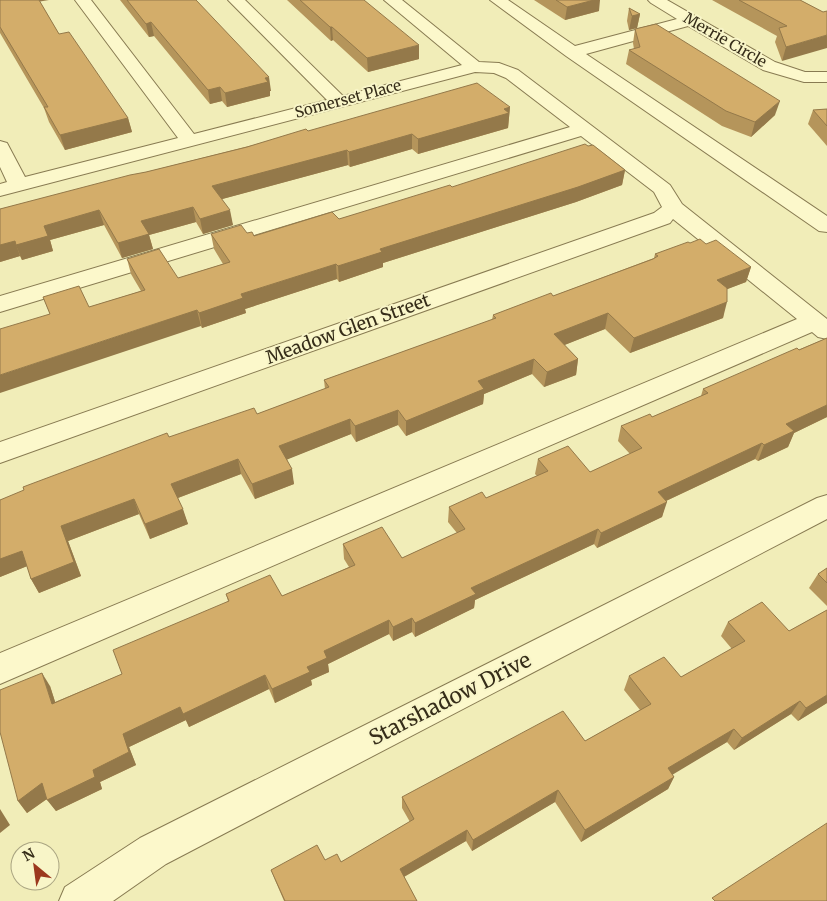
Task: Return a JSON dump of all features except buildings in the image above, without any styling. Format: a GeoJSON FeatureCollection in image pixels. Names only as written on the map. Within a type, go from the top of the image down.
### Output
{"type":"FeatureCollection","features":[{"type":"Feature","properties":{"kind":"street"},"geometry":{"type":"LineString","coordinates":[[83,0],[190,141]]}},
{"type":"Feature","properties":{"kind":"street"},"geometry":{"type":"LineString","coordinates":[[236,0],[339,102]]}},
{"type":"Feature","properties":{"kind":"street"},"geometry":{"type":"LineString","coordinates":[[392,0],[475,66]]}},
{"type":"Feature","properties":{"kind":"street"},"geometry":{"type":"LineString","coordinates":[[498,0],[572,52],[818,210],[827,226]]}},
{"type":"Feature","properties":{"kind":"street","name":"Merrie Circle"},"geometry":{"type":"LineString","coordinates":[[656,0],[769,66],[804,77],[827,77]]}},
{"type":"Feature","properties":{"kind":"street"},"geometry":{"type":"LineString","coordinates":[[572,52],[691,20]]}},
{"type":"Feature","properties":{"kind":"street","name":"Somerset Place"},"geometry":{"type":"LineString","coordinates":[[9,188],[475,66],[491,66],[512,74],[583,129],[821,326]]}},
{"type":"Feature","properties":{"kind":"street"},"geometry":{"type":"LineString","coordinates":[[0,304],[583,129]]}},
{"type":"Feature","properties":{"kind":"street"},"geometry":{"type":"LineString","coordinates":[[0,147],[9,188]]}},
{"type":"Feature","properties":{"kind":"street","name":"Meadow Glen Street"},"geometry":{"type":"LineString","coordinates":[[0,453],[662,218],[668,199]]}},
{"type":"Feature","properties":{"kind":"street"},"geometry":{"type":"LineString","coordinates":[[0,669],[821,326]]}},
{"type":"Feature","properties":{"kind":"street","name":"Starshadow Drive"},"geometry":{"type":"LineString","coordinates":[[79,901],[153,851],[827,506]]}}]}
